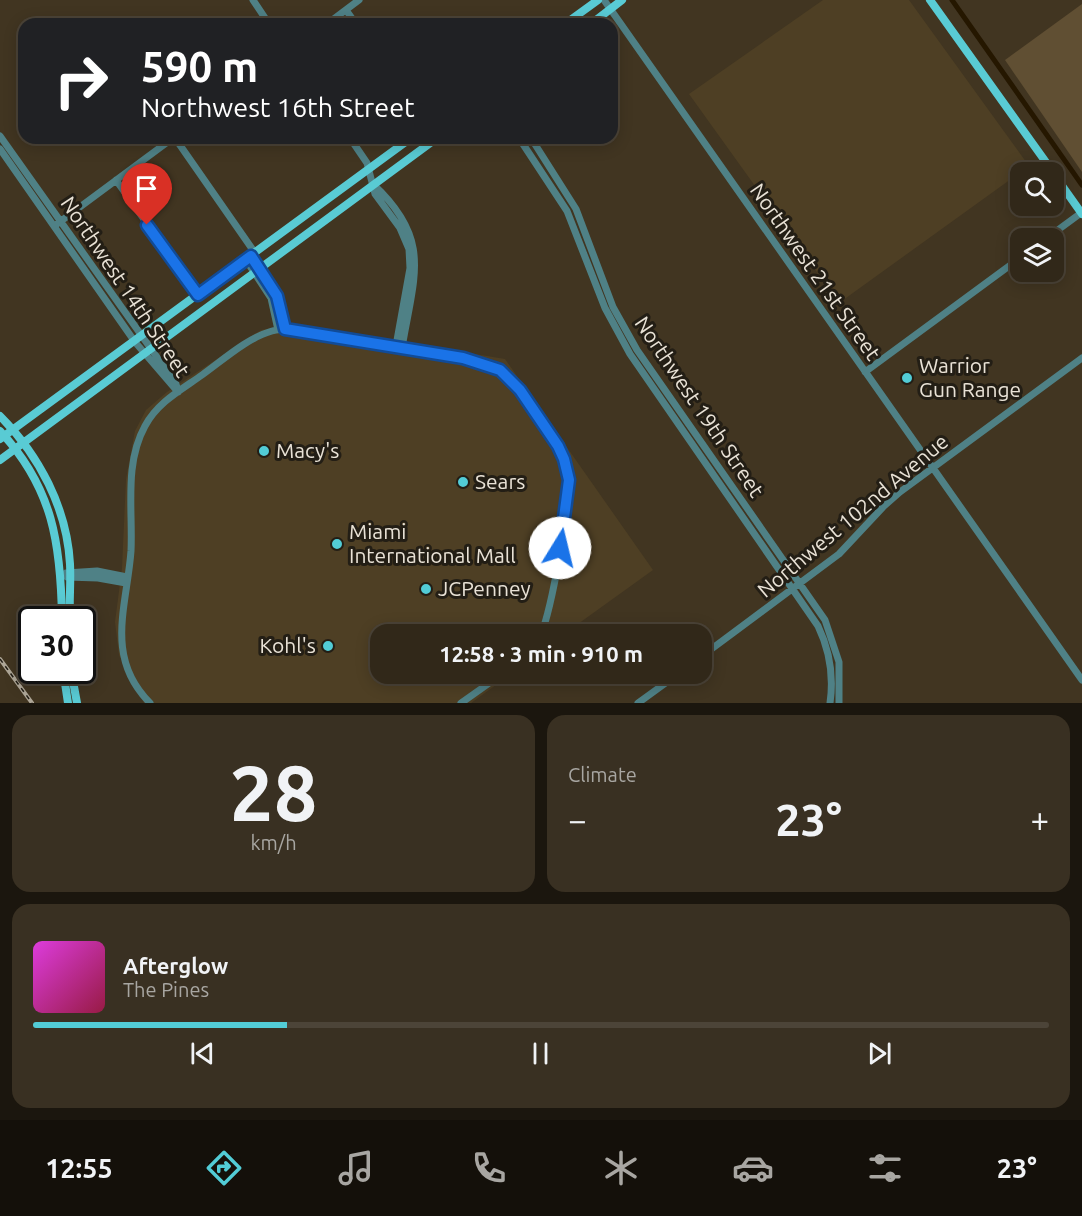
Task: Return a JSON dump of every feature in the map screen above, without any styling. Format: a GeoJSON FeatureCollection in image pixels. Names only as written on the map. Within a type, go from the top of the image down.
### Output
{"type":"FeatureCollection","features":[{"type":"Feature","properties":{"kind":"main road"},"geometry":{"type":"LineString","coordinates":[[574,18],[598,0]]}},
{"type":"Feature","properties":{"kind":"main road"},"geometry":{"type":"LineString","coordinates":[[599,18],[622,0]]}},
{"type":"Feature","properties":{"kind":"main road"},"geometry":{"type":"LineString","coordinates":[[930,0],[1045,162]]}},
{"type":"Feature","properties":{"kind":"main road"},"geometry":{"type":"LineString","coordinates":[[2,435],[13,430],[139,339],[403,144]]}},
{"type":"Feature","properties":{"kind":"main road"},"geometry":{"type":"LineString","coordinates":[[0,460],[429,144]]}},
{"type":"Feature","properties":{"kind":"main road"},"geometry":{"type":"LineString","coordinates":[[1064,189],[1082,214]]}},
{"type":"Feature","properties":{"kind":"main road"},"geometry":{"type":"LineString","coordinates":[[0,416],[13,430],[19,447],[55,497],[65,531],[69,606]]}},
{"type":"Feature","properties":{"kind":"main road"},"geometry":{"type":"LineString","coordinates":[[2,435],[19,447]]}},
{"type":"Feature","properties":{"kind":"main road"},"geometry":{"type":"LineString","coordinates":[[64,606],[67,575]]}},
{"type":"Feature","properties":{"kind":"main road"},"geometry":{"type":"LineString","coordinates":[[67,684],[68,703]]}},
{"type":"Feature","properties":{"kind":"main road"},"geometry":{"type":"LineString","coordinates":[[71,684],[77,703]]}},
{"type":"Feature","properties":{"kind":"street"},"geometry":{"type":"LineString","coordinates":[[253,0],[265,18]]}},
{"type":"Feature","properties":{"kind":"street"},"geometry":{"type":"LineString","coordinates":[[335,18],[359,0]]}},
{"type":"Feature","properties":{"kind":"street","name":"Northwest 21st Street"},"geometry":{"type":"LineString","coordinates":[[604,0],[617,18]]}},
{"type":"Feature","properties":{"kind":"street"},"geometry":{"type":"LineString","coordinates":[[346,10],[352,18]]}},
{"type":"Feature","properties":{"kind":"street","name":"Northwest 21st Street"},"geometry":{"type":"LineString","coordinates":[[618,19],[1082,680]]}},
{"type":"Feature","properties":{"kind":"street","name":"Northwest 14th Street"},"geometry":{"type":"LineString","coordinates":[[0,136],[93,275],[148,351],[176,384],[178,392]]}},
{"type":"Feature","properties":{"kind":"street"},"geometry":{"type":"LineString","coordinates":[[57,223],[166,144]]}},
{"type":"Feature","properties":{"kind":"street"},"geometry":{"type":"LineString","coordinates":[[178,144],[250,256],[271,298],[281,329]]}},
{"type":"Feature","properties":{"kind":"street"},"geometry":{"type":"LineString","coordinates":[[354,144],[370,169],[374,184],[407,226],[416,253],[415,277],[403,342],[398,348]]}},
{"type":"Feature","properties":{"kind":"street","name":"Northwest 19th Street"},"geometry":{"type":"LineString","coordinates":[[523,144],[567,211],[601,300],[625,347],[797,586],[821,614],[832,636],[839,662],[841,691],[839,703]]}},
{"type":"Feature","properties":{"kind":"street","name":"Northwest 19th Street"},"geometry":{"type":"LineString","coordinates":[[535,144],[576,209],[613,307],[630,338],[797,586],[814,618],[826,642],[830,658],[832,689],[830,703]]}},
{"type":"Feature","properties":{"kind":"street","name":"Northwest 14th Street"},"geometry":{"type":"LineString","coordinates":[[0,149],[57,223]]}},
{"type":"Feature","properties":{"kind":"street"},"geometry":{"type":"LineString","coordinates":[[116,180],[198,295]]}},
{"type":"Feature","properties":{"kind":"street"},"geometry":{"type":"LineString","coordinates":[[1062,228],[1082,214]]}},
{"type":"Feature","properties":{"kind":"street"},"geometry":{"type":"LineString","coordinates":[[865,372],[1010,265]]}},
{"type":"Feature","properties":{"kind":"street"},"geometry":{"type":"LineString","coordinates":[[150,703],[139,692],[126,664],[120,624],[131,550],[130,491],[140,436],[154,412],[178,392],[256,338],[281,329],[463,358],[500,370],[520,390],[558,446],[568,474],[568,493],[543,624]]}},
{"type":"Feature","properties":{"kind":"street","name":"Northwest 102nd Avenue"},"geometry":{"type":"LineString","coordinates":[[712,649],[852,542],[883,507],[1082,358]]}},
{"type":"Feature","properties":{"kind":"street"},"geometry":{"type":"LineString","coordinates":[[67,575],[127,580]]}},
{"type":"Feature","properties":{"kind":"street"},"geometry":{"type":"LineString","coordinates":[[461,703],[488,684]]}},
{"type":"Feature","properties":{"kind":"street"},"geometry":{"type":"LineString","coordinates":[[638,703],[664,684]]}},
{"type":"Feature","properties":{"kind":"shaded area"},"geometry":{"type":"Polygon","coordinates":[[[823,0],[909,0],[1026,162],[1010,162],[1010,180],[839,303],[689,94],[823,0]]]}},
{"type":"Feature","properties":{"kind":"shaded area"},"geometry":{"type":"Polygon","coordinates":[[[1082,4],[1082,172],[1005,60],[1082,4]]]}},
{"type":"Feature","properties":{"kind":"shaded area"},"geometry":{"type":"Polygon","coordinates":[[[294,324],[505,359],[653,570],[578,624],[370,624],[370,684],[497,684],[471,703],[144,703],[119,655],[115,622],[122,568],[126,479],[135,431],[146,410],[167,392],[261,330],[294,324]]]}},
{"type":"Feature","properties":{"kind":"waterway"},"geometry":{"type":"LineString","coordinates":[[952,0],[1082,185]]}},
{"type":"Feature","properties":{"kind":"railway"},"geometry":{"type":"LineString","coordinates":[[0,659],[32,703]]}},
{"type":"Feature","properties":{"kind":"place","name":"Warrior Gun Range"},"geometry":{"type":"Point","coordinates":[907,378]}},
{"type":"Feature","properties":{"kind":"place","name":"Macy's"},"geometry":{"type":"Point","coordinates":[264,451]}},
{"type":"Feature","properties":{"kind":"place","name":"Sears"},"geometry":{"type":"Point","coordinates":[463,482]}},
{"type":"Feature","properties":{"kind":"place","name":"Miami International Mall"},"geometry":{"type":"Point","coordinates":[337,544]}},
{"type":"Feature","properties":{"kind":"place","name":"JCPenney"},"geometry":{"type":"Point","coordinates":[426,589]}},
{"type":"Feature","properties":{"kind":"place","name":"Kohl's"},"geometry":{"type":"Point","coordinates":[328,646]}},
{"type":"Feature","properties":{"kind":"route"},"geometry":{"type":"LineString","coordinates":[[147,225],[198,295],[251,256],[277,296],[285,329],[463,358],[500,370],[520,390],[558,446],[564,459],[569,480],[560,548]]}}]}
